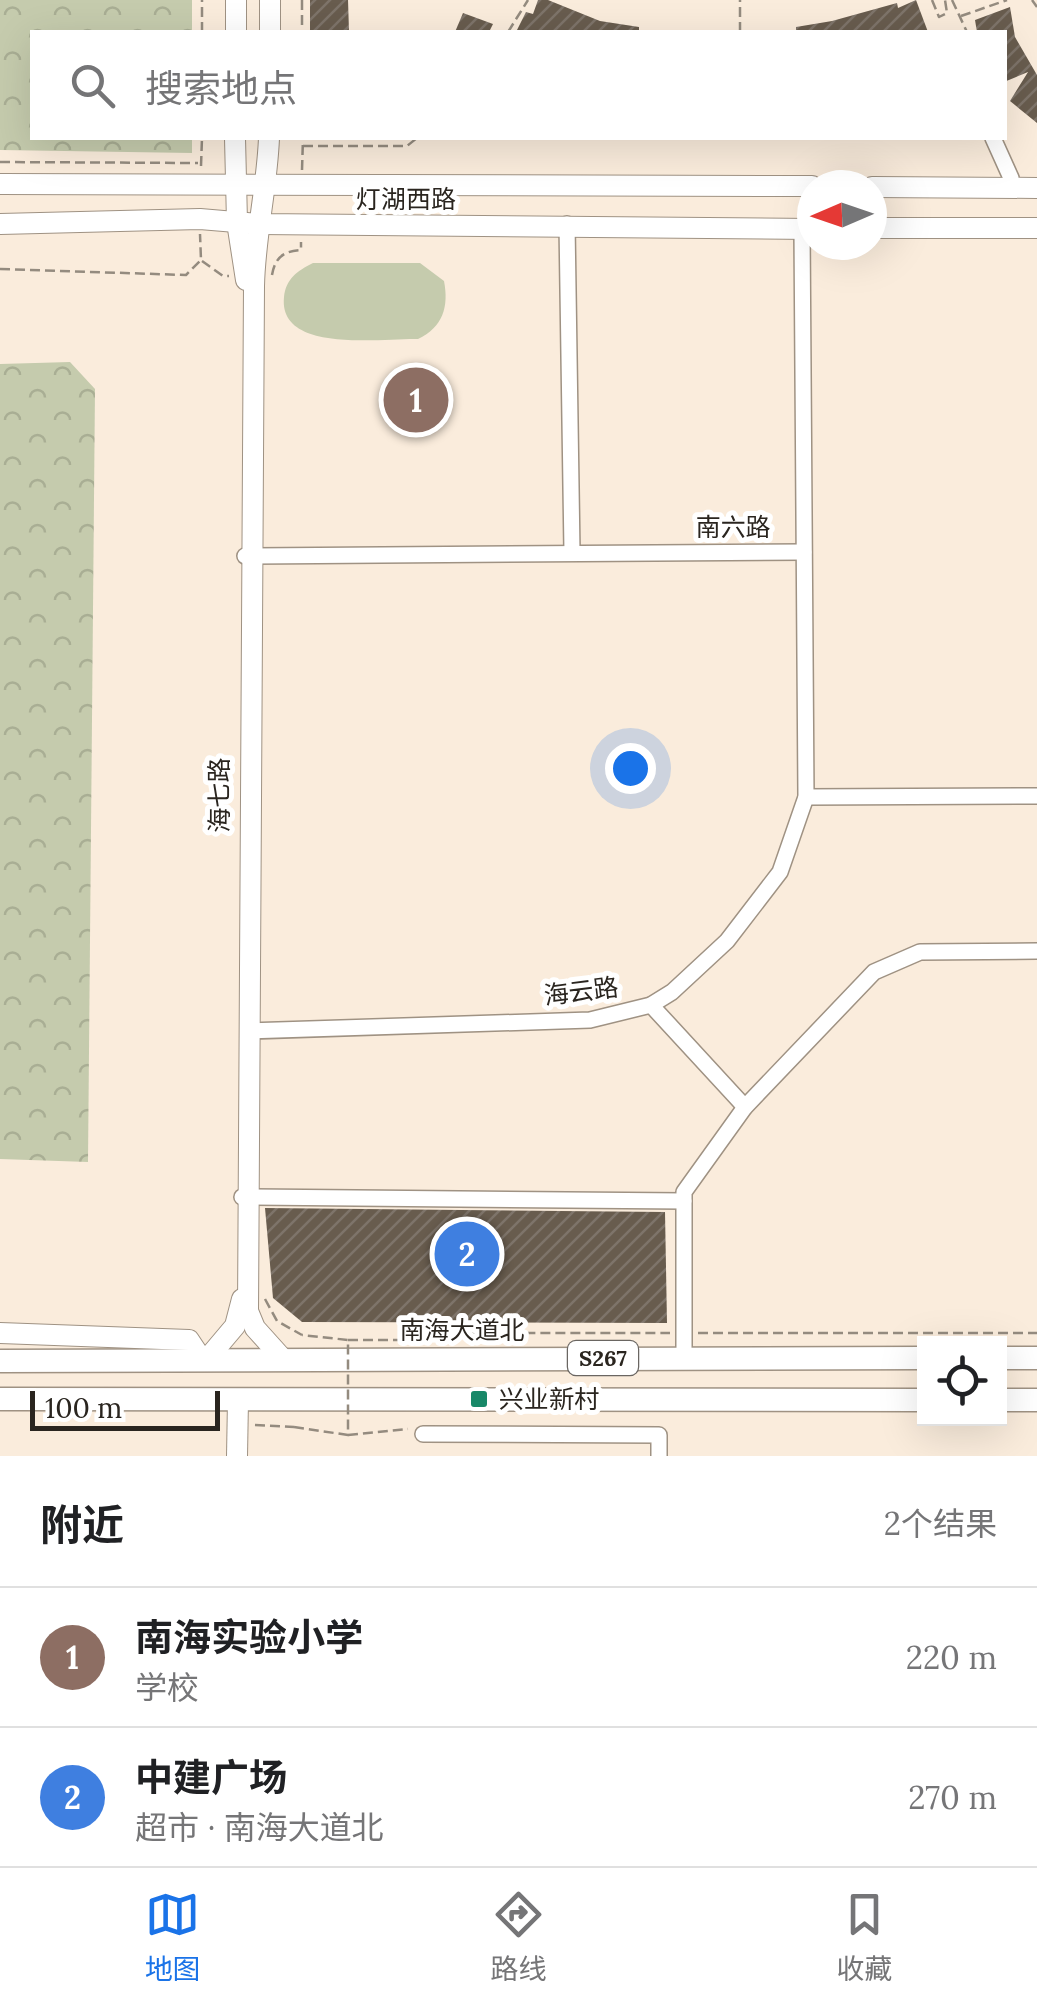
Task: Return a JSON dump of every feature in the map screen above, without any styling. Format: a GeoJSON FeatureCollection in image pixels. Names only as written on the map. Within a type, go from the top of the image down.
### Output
{"type":"FeatureCollection","features":[{"type":"Feature","properties":{"kind":"highway","name":"南海大道北"},"geometry":{"type":"LineString","coordinates":[[0,1361],[917,1358]]}},
{"type":"Feature","properties":{"kind":"highway"},"geometry":{"type":"LineString","coordinates":[[1007,1358],[1037,1358]]}},
{"type":"Feature","properties":{"kind":"highway","name":"S267"},"geometry":{"type":"LineString","coordinates":[[0,1399],[917,1400]]}},
{"type":"Feature","properties":{"kind":"highway"},"geometry":{"type":"LineString","coordinates":[[1007,1400],[1037,1400]]}},
{"type":"Feature","properties":{"kind":"main road"},"geometry":{"type":"LineString","coordinates":[[236,0],[236,30]]}},
{"type":"Feature","properties":{"kind":"main road"},"geometry":{"type":"LineString","coordinates":[[270,0],[270,30]]}},
{"type":"Feature","properties":{"kind":"main road","name":"海七路"},"geometry":{"type":"LineString","coordinates":[[204,1358],[235,1326],[242,1309],[246,1197],[250,1031],[247,283],[237,222],[235,140]]}},
{"type":"Feature","properties":{"kind":"main road","name":"海七路"},"geometry":{"type":"LineString","coordinates":[[269,140],[254,286],[248,556],[246,1197],[248,1311],[255,1328],[282,1358]]}},
{"type":"Feature","properties":{"kind":"main road","name":"灯湖西路"},"geometry":{"type":"LineString","coordinates":[[0,184],[797,186]]}},
{"type":"Feature","properties":{"kind":"main road"},"geometry":{"type":"LineString","coordinates":[[887,186],[1037,188]]}},
{"type":"Feature","properties":{"kind":"main road","name":"灯湖西路"},"geometry":{"type":"LineString","coordinates":[[0,224],[200,220],[259,224],[797,229]]}},
{"type":"Feature","properties":{"kind":"main road"},"geometry":{"type":"LineString","coordinates":[[887,228],[1037,228]]}},
{"type":"Feature","properties":{"kind":"main road"},"geometry":{"type":"LineString","coordinates":[[0,1333],[189,1340],[204,1358]]}},
{"type":"Feature","properties":{"kind":"main road"},"geometry":{"type":"LineString","coordinates":[[242,1400],[247,1456]]}},
{"type":"Feature","properties":{"kind":"main road"},"geometry":{"type":"LineString","coordinates":[[237,1456],[242,1400]]}},
{"type":"Feature","properties":{"kind":"street"},"geometry":{"type":"LineString","coordinates":[[993,140],[1011,178]]}},
{"type":"Feature","properties":{"kind":"street"},"geometry":{"type":"LineString","coordinates":[[568,224],[572,552]]}},
{"type":"Feature","properties":{"kind":"street"},"geometry":{"type":"LineString","coordinates":[[804,552],[807,260]]}},
{"type":"Feature","properties":{"kind":"street","name":"南六路"},"geometry":{"type":"LineString","coordinates":[[248,556],[804,552],[806,797]]}},
{"type":"Feature","properties":{"kind":"street"},"geometry":{"type":"LineString","coordinates":[[806,797],[1037,796]]}},
{"type":"Feature","properties":{"kind":"street","name":"海云路"},"geometry":{"type":"LineString","coordinates":[[250,1031],[590,1020],[651,1005],[672,992],[728,941],[780,872],[806,797]]}},
{"type":"Feature","properties":{"kind":"street"},"geometry":{"type":"LineString","coordinates":[[684,1358],[684,1192],[744,1107],[874,972],[920,952],[1037,951]]}},
{"type":"Feature","properties":{"kind":"street"},"geometry":{"type":"LineString","coordinates":[[651,1005],[744,1107]]}},
{"type":"Feature","properties":{"kind":"street"},"geometry":{"type":"LineString","coordinates":[[246,1197],[684,1201]]}},
{"type":"Feature","properties":{"kind":"street"},"geometry":{"type":"LineString","coordinates":[[418,1431],[659,1435],[659,1456]]}},
{"type":"Feature","properties":{"kind":"path"},"geometry":{"type":"LineString","coordinates":[[202,0],[202,30]]}},
{"type":"Feature","properties":{"kind":"path"},"geometry":{"type":"LineString","coordinates":[[302,0],[302,30]]}},
{"type":"Feature","properties":{"kind":"path"},"geometry":{"type":"LineString","coordinates":[[509,30],[528,0]]}},
{"type":"Feature","properties":{"kind":"path"},"geometry":{"type":"LineString","coordinates":[[740,0],[740,30]]}},
{"type":"Feature","properties":{"kind":"path"},"geometry":{"type":"LineString","coordinates":[[932,0],[940,16],[947,13],[945,0]]}},
{"type":"Feature","properties":{"kind":"path"},"geometry":{"type":"LineString","coordinates":[[952,0],[966,30]]}},
{"type":"Feature","properties":{"kind":"path"},"geometry":{"type":"LineString","coordinates":[[961,16],[1008,0]]}},
{"type":"Feature","properties":{"kind":"path"},"geometry":{"type":"LineString","coordinates":[[1032,0],[1037,8]]}},
{"type":"Feature","properties":{"kind":"path"},"geometry":{"type":"LineString","coordinates":[[0,162],[201,164],[202,140]]}},
{"type":"Feature","properties":{"kind":"path"},"geometry":{"type":"LineString","coordinates":[[302,146],[407,146],[414,140]]}},
{"type":"Feature","properties":{"kind":"path"},"geometry":{"type":"LineString","coordinates":[[0,269],[186,275],[201,260],[200,220]]}},
{"type":"Feature","properties":{"kind":"path"},"geometry":{"type":"LineString","coordinates":[[263,1296],[277,1321],[302,1335],[348,1340],[408,1340],[416,1334],[1037,1333]]}},
{"type":"Feature","properties":{"kind":"path"},"geometry":{"type":"LineString","coordinates":[[348,1340],[348,1435]]}},
{"type":"Feature","properties":{"kind":"path"},"geometry":{"type":"LineString","coordinates":[[247,1425],[348,1435],[418,1431]]}},
{"type":"Feature","properties":{"kind":"green space"},"geometry":{"type":"Polygon","coordinates":[[[0,0],[192,0],[192,30],[30,30],[30,140],[192,140],[192,153],[0,150],[0,0]]]}},
{"type":"Feature","properties":{"kind":"green space"},"geometry":{"type":"Polygon","coordinates":[[[313,263],[420,263],[444,281],[446,299],[439,322],[418,339],[358,340],[314,335],[297,327],[287,315],[284,297],[293,276],[313,263]]]}},
{"type":"Feature","properties":{"kind":"green space"},"geometry":{"type":"Polygon","coordinates":[[[70,362],[95,389],[88,1162],[0,1159],[0,364],[70,362]]]}},
{"type":"Feature","properties":{"kind":"building"},"geometry":{"type":"Polygon","coordinates":[[[310,0],[348,0],[349,30],[310,30],[310,0]]]}},
{"type":"Feature","properties":{"kind":"building"},"geometry":{"type":"Polygon","coordinates":[[[538,0],[548,0],[600,21],[639,30],[517,30],[526,12],[533,14],[538,0]]]}},
{"type":"Feature","properties":{"kind":"building"},"geometry":{"type":"Polygon","coordinates":[[[916,0],[927,30],[796,30],[897,3],[898,8],[916,0]]]}},
{"type":"Feature","properties":{"kind":"building"},"geometry":{"type":"Polygon","coordinates":[[[1010,7],[1015,37],[1037,75],[1037,123],[1010,101],[1028,72],[1007,81],[1007,30],[977,30],[975,20],[1010,7]]]}},
{"type":"Feature","properties":{"kind":"building"},"geometry":{"type":"Polygon","coordinates":[[[463,13],[493,24],[490,30],[456,30],[463,13]]]}},
{"type":"Feature","properties":{"kind":"building"},"geometry":{"type":"Polygon","coordinates":[[[265,1208],[665,1212],[667,1323],[302,1322],[273,1298],[265,1208]]]}},
{"type":"Feature","properties":{"kind":"place","name":"南海实验小学"},"geometry":{"type":"Point","coordinates":[416,400]}},
{"type":"Feature","properties":{"kind":"place","name":"中建广场"},"geometry":{"type":"Point","coordinates":[467,1254]}},
{"type":"Feature","properties":{"kind":"place","name":"兴业新村"},"geometry":{"type":"Point","coordinates":[479,1399]}}]}
